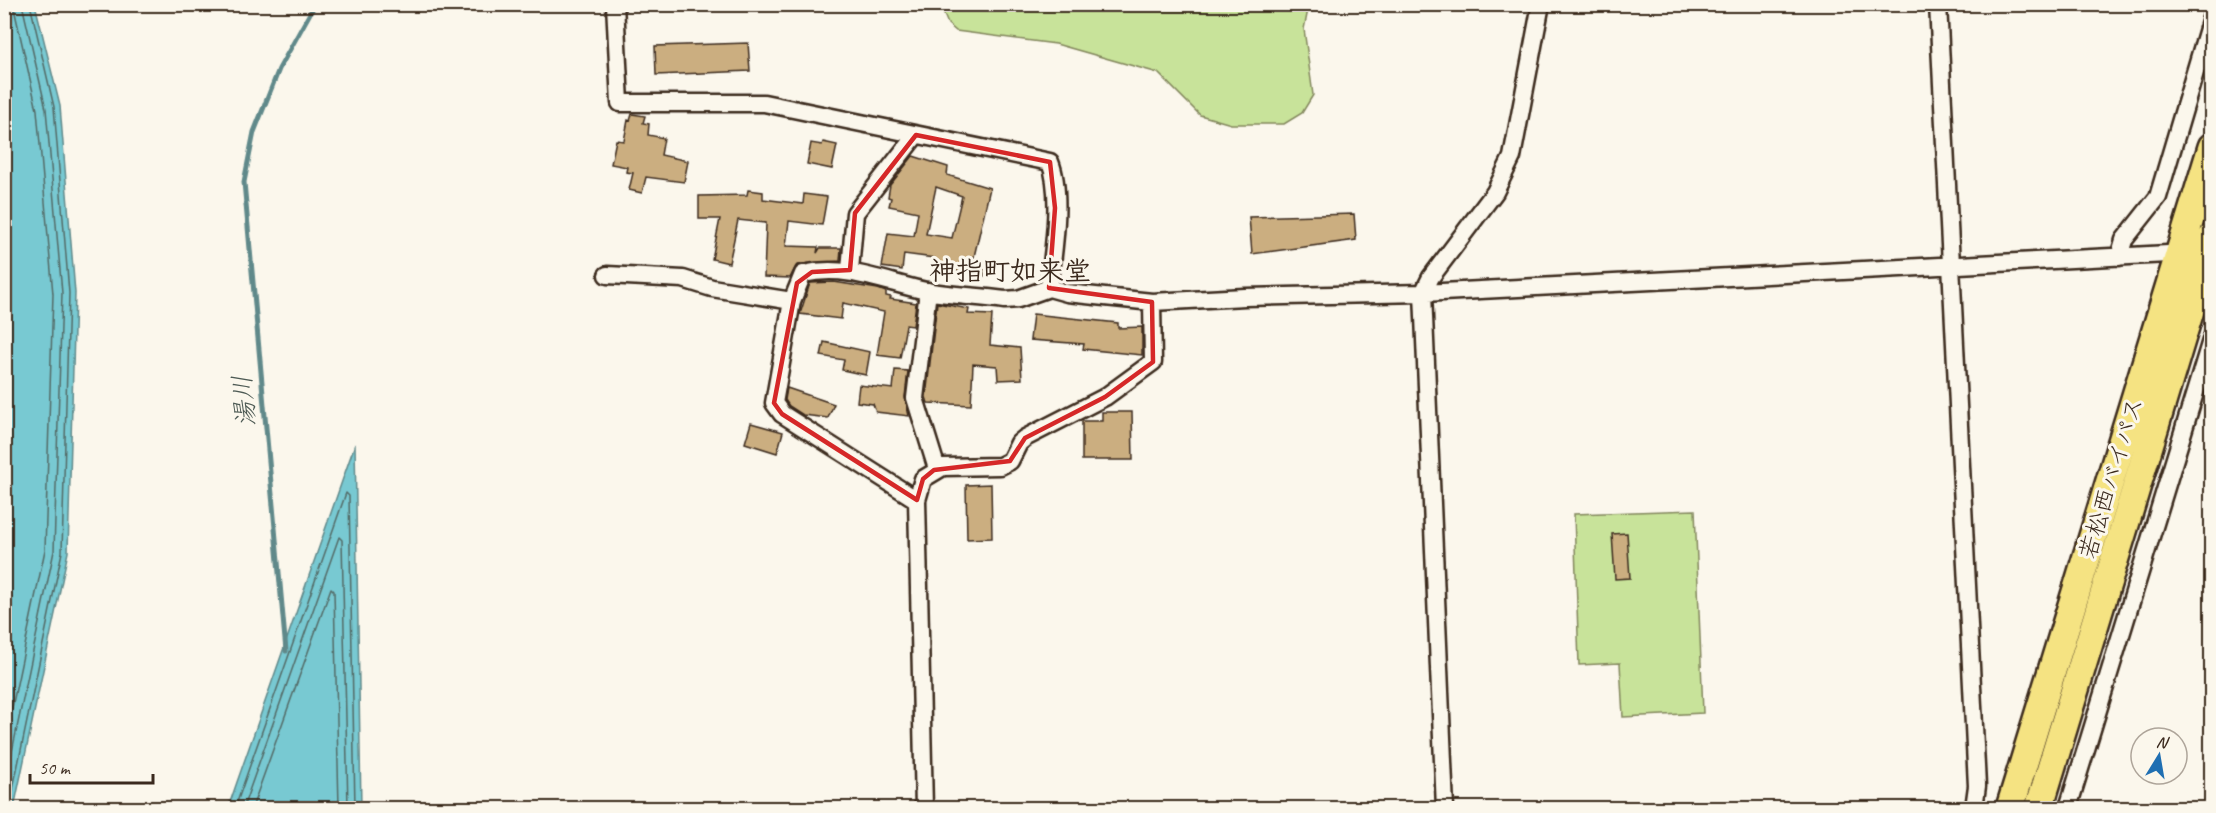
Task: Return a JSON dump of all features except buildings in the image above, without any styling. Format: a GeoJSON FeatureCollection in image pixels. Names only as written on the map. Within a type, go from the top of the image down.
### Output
{"type":"FeatureCollection","features":[{"type":"Feature","properties":{"kind":"highway","name":"若松西バイパス"},"geometry":{"type":"LineString","coordinates":[[2010,808],[2211,147]]}},
{"type":"Feature","properties":{"kind":"highway","name":"若松西バイパス"},"geometry":{"type":"LineString","coordinates":[[2039,808],[2210,248]]}},
{"type":"Feature","properties":{"kind":"street"},"geometry":{"type":"LineString","coordinates":[[615,4],[620,103],[764,103],[1036,157],[1050,162],[1054,175],[1055,208],[1049,288]]}},
{"type":"Feature","properties":{"kind":"street"},"geometry":{"type":"LineString","coordinates":[[1445,808],[1423,293],[1431,276],[1496,192],[1512,157],[1541,4]]}},
{"type":"Feature","properties":{"kind":"street"},"geometry":{"type":"LineString","coordinates":[[1938,4],[1977,786],[1974,808]]}},
{"type":"Feature","properties":{"kind":"street"},"geometry":{"type":"LineString","coordinates":[[2118,257],[2124,240],[2158,197],[2211,15]]}},
{"type":"Feature","properties":{"kind":"street"},"geometry":{"type":"LineString","coordinates":[[850,270],[855,213],[916,135]]}},
{"type":"Feature","properties":{"kind":"street"},"geometry":{"type":"LineString","coordinates":[[917,500],[782,414],[774,403],[792,301],[803,274],[850,270],[928,291],[1005,300],[1018,299],[1049,288],[1067,293],[1152,302],[1245,297],[1423,293],[2118,257],[2179,253],[2210,248]]}},
{"type":"Feature","properties":{"kind":"street"},"geometry":{"type":"LineString","coordinates":[[607,275],[683,279],[712,288],[792,301]]}},
{"type":"Feature","properties":{"kind":"street"},"geometry":{"type":"LineString","coordinates":[[928,291],[915,398],[937,469]]}},
{"type":"Feature","properties":{"kind":"street"},"geometry":{"type":"LineString","coordinates":[[924,808],[917,500],[923,479],[937,469],[1000,466],[1010,461],[1019,443],[1025,438],[1105,397],[1153,362],[1152,302]]}},
{"type":"Feature","properties":{"kind":"street"},"geometry":{"type":"LineString","coordinates":[[2068,808],[2211,337]]}},
{"type":"Feature","properties":{"kind":"highlighted area"},"geometry":{"type":"Polygon","coordinates":[[[916,135],[1050,162],[1055,208],[1049,288],[1152,302],[1153,362],[1105,397],[1025,438],[1010,461],[934,470],[923,479],[917,500],[782,414],[774,403],[797,283],[812,272],[850,270],[855,213],[916,135]]]}},
{"type":"Feature","properties":{"kind":"green space"},"geometry":{"type":"Polygon","coordinates":[[[940,5],[1309,5],[1304,29],[1313,95],[1302,113],[1284,124],[1231,124],[1200,115],[1158,73],[1056,44],[956,31],[948,24],[940,5]]]}},
{"type":"Feature","properties":{"kind":"green space"},"geometry":{"type":"Polygon","coordinates":[[[1695,510],[1703,713],[1623,717],[1620,663],[1579,665],[1574,514],[1695,510]]]}},
{"type":"Feature","properties":{"kind":"water"},"geometry":{"type":"Polygon","coordinates":[[[35,4],[60,106],[75,293],[68,552],[14,808],[5,808],[4,5],[35,4]]]}},
{"type":"Feature","properties":{"kind":"water"},"geometry":{"type":"Polygon","coordinates":[[[355,444],[361,808],[228,808],[355,444]]]}},
{"type":"Feature","properties":{"kind":"waterway","name":"湯川"},"geometry":{"type":"LineString","coordinates":[[286,651],[244,182],[254,132],[279,69],[315,4]]}},
{"type":"Feature","properties":{"kind":"district","name":"神指町如来堂"},"geometry":{"type":"Point","coordinates":[1010,271]}}]}
